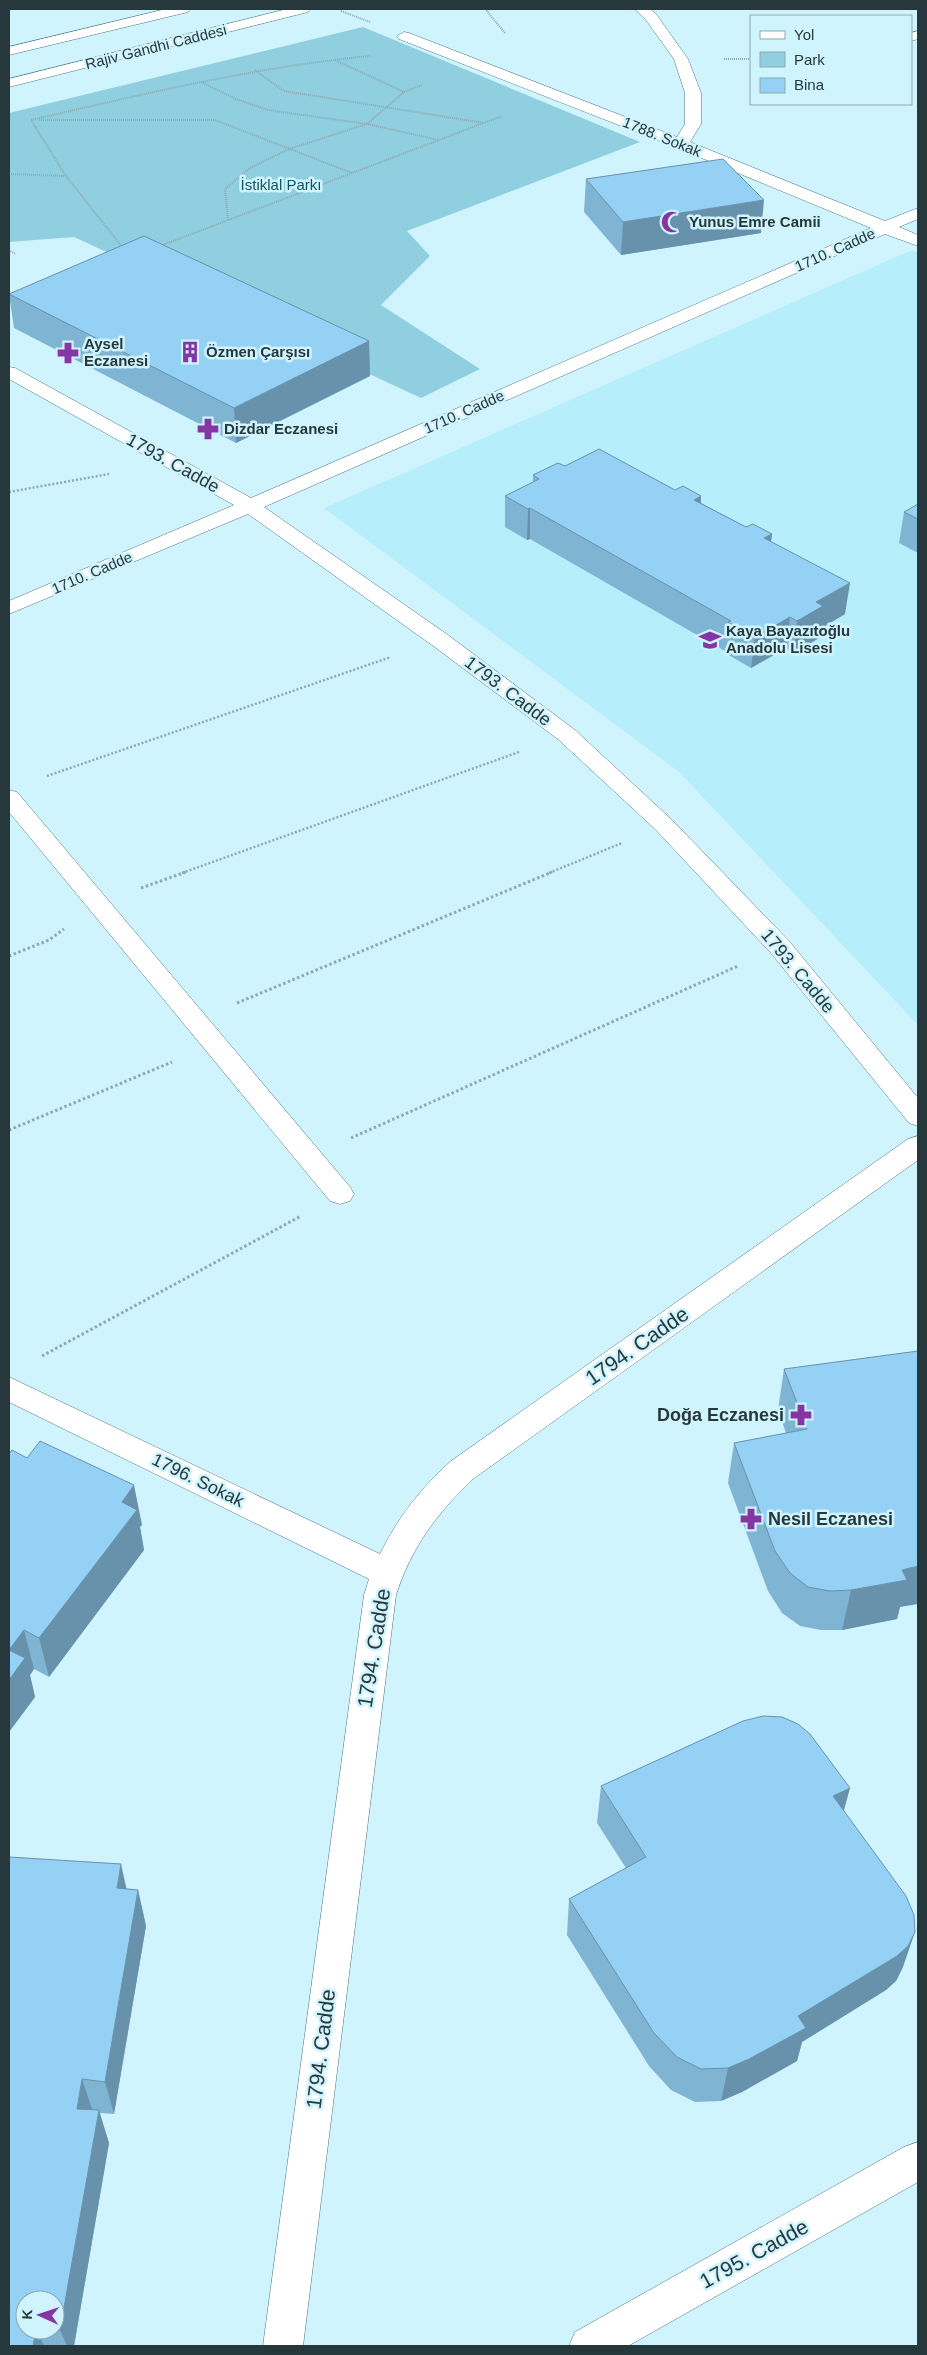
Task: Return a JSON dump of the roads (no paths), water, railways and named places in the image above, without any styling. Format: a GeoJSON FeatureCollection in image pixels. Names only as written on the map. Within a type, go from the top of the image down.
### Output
{"type":"FeatureCollection","features":[{"type":"Feature","properties":{"kind":"street","name":"Rajiv Gandhi Caddesi"},"geometry":{"type":"LineString","coordinates":[[9,51],[183,9]]}},
{"type":"Feature","properties":{"kind":"street","name":"Rajiv Gandhi Caddesi"},"geometry":{"type":"LineString","coordinates":[[9,83],[302,9]]}},
{"type":"Feature","properties":{"kind":"street"},"geometry":{"type":"LineString","coordinates":[[642,9],[651,17],[681,59],[693,93],[693,124],[681,144]]}},
{"type":"Feature","properties":{"kind":"street","name":"1788. Sokak"},"geometry":{"type":"LineString","coordinates":[[404,36],[681,144],[918,241]]}},
{"type":"Feature","properties":{"kind":"street","name":"1710. Cadde"},"geometry":{"type":"LineString","coordinates":[[9,608],[250,506],[918,213]]}},
{"type":"Feature","properties":{"kind":"street","name":"1793. Cadde"},"geometry":{"type":"LineString","coordinates":[[9,372],[250,506],[440,640],[567,735],[664,825],[780,947],[918,1116]]}},
{"type":"Feature","properties":{"kind":"street"},"geometry":{"type":"LineString","coordinates":[[9,796],[340,1194]]}},
{"type":"Feature","properties":{"kind":"street","name":"1794. Cadde"},"geometry":{"type":"LineString","coordinates":[[283,2346],[377,1618],[387,1572],[410,1526],[442,1488],[462,1470],[918,1146]]}},
{"type":"Feature","properties":{"kind":"street","name":"1796. Sokak"},"geometry":{"type":"LineString","coordinates":[[12,1397],[387,1572]]}},
{"type":"Feature","properties":{"kind":"street","name":"1795. Cadde"},"geometry":{"type":"LineString","coordinates":[[589,2346],[918,2161]]}},
{"type":"Feature","properties":{"kind":"place","name":"Yunus Emre Camii"},"geometry":{"type":"Point","coordinates":[672,222]}},
{"type":"Feature","properties":{"kind":"place","name":"Özmen Çarşısı"},"geometry":{"type":"Point","coordinates":[190,352]}},
{"type":"Feature","properties":{"kind":"place","name":"Aysel Eczanesi"},"geometry":{"type":"Point","coordinates":[68,353]}},
{"type":"Feature","properties":{"kind":"place","name":"Dizdar Eczanesi"},"geometry":{"type":"Point","coordinates":[208,429]}},
{"type":"Feature","properties":{"kind":"place","name":"Kaya Bayazıtoğlu Anadolu Lisesi"},"geometry":{"type":"Point","coordinates":[710,640]}},
{"type":"Feature","properties":{"kind":"place","name":"Doğa Eczanesi"},"geometry":{"type":"Point","coordinates":[801,1415]}},
{"type":"Feature","properties":{"kind":"place","name":"Nesil Eczanesi"},"geometry":{"type":"Point","coordinates":[751,1519]}},
{"type":"Feature","properties":{"kind":"park label","name":"İstiklal Parkı"},"geometry":{"type":"Point","coordinates":[281,185]}}]}
